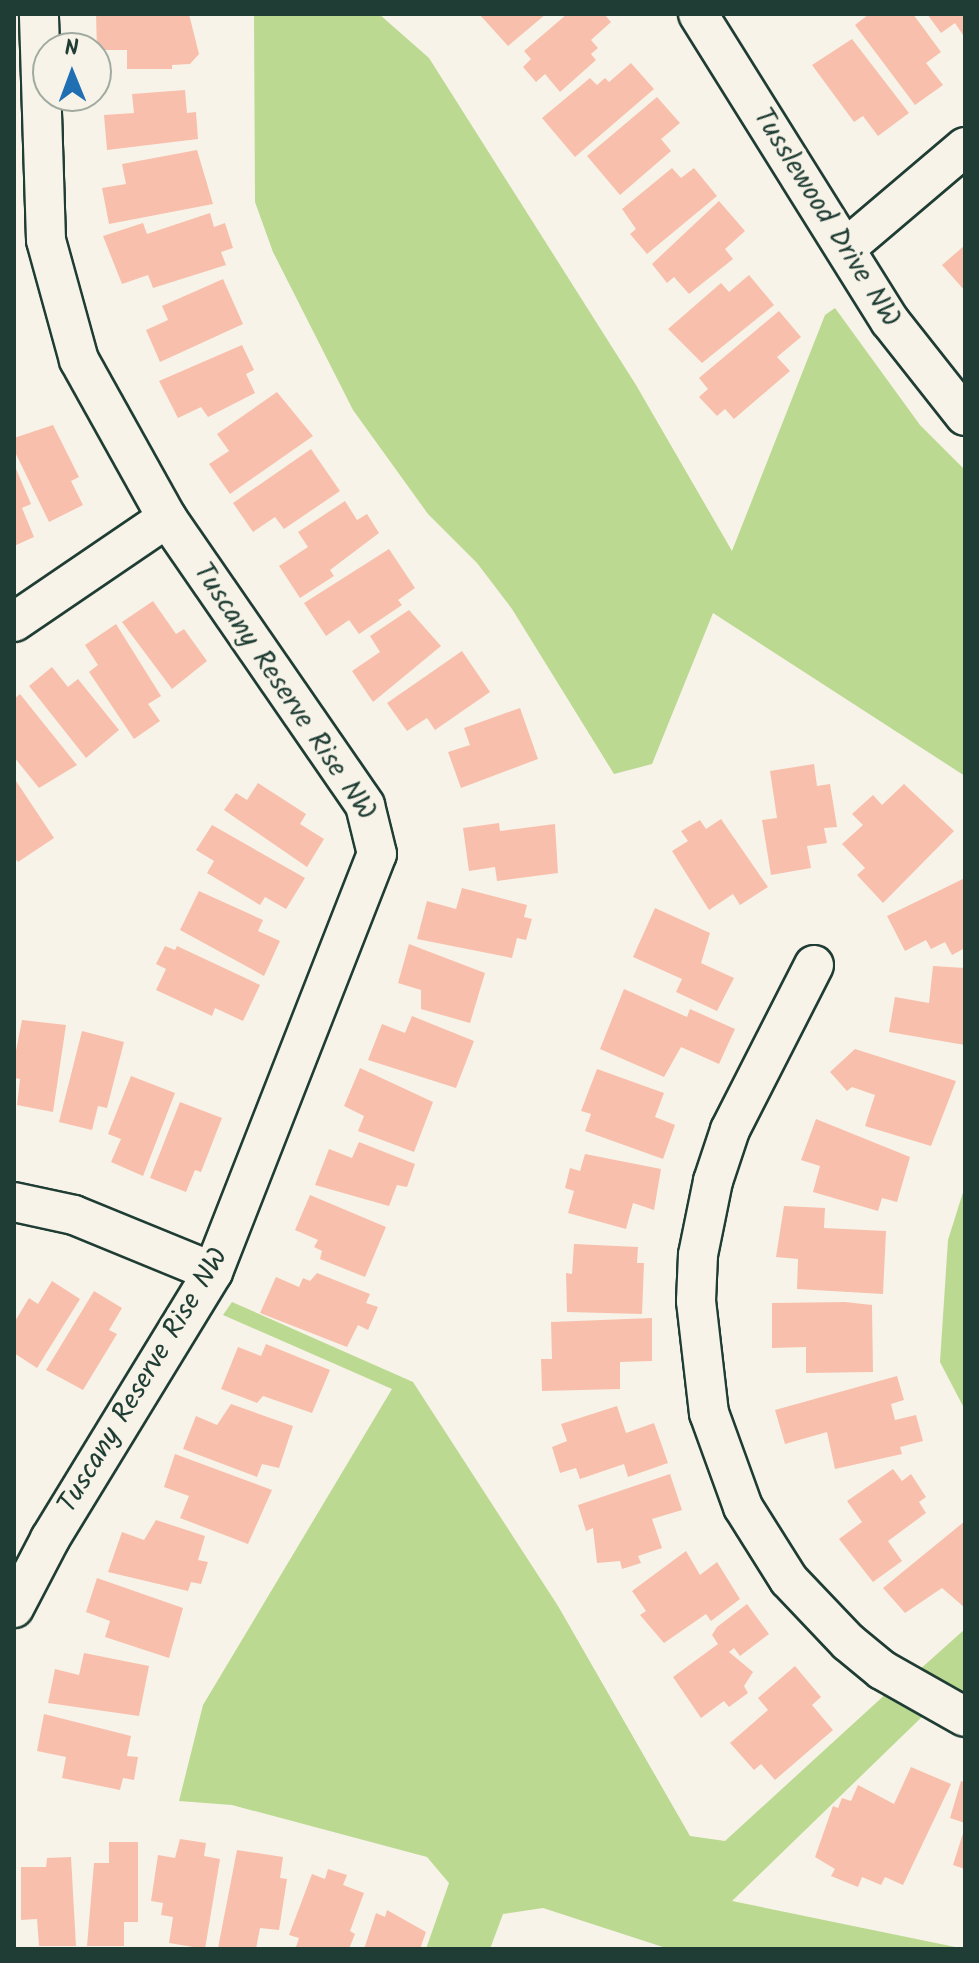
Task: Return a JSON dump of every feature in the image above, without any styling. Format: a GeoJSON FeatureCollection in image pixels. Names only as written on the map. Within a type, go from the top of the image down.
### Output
{"type":"FeatureCollection","features":[{"type":"Feature","properties":{"kind":"street","name":"Tuscany Reserve Rise NW"},"geometry":{"type":"LineString","coordinates":[[14,1608],[50,1539],[213,1272],[372,873],[377,842],[365,805],[167,518],[100,403],[65,321],[28,155],[39,14]]}},
{"type":"Feature","properties":{"kind":"street","name":"Tusslewood Drive NW"},"geometry":{"type":"LineString","coordinates":[[698,14],[890,321],[965,416]]}},
{"type":"Feature","properties":{"kind":"street"},"geometry":{"type":"LineString","coordinates":[[846,248],[965,147]]}},
{"type":"Feature","properties":{"kind":"street"},"geometry":{"type":"LineString","coordinates":[[14,622],[167,518]]}},
{"type":"Feature","properties":{"kind":"street"},"geometry":{"type":"LineString","coordinates":[[814,965],[730,1130],[713,1181],[698,1255],[702,1381],[721,1452],[743,1507],[789,1580],[840,1635],[882,1670],[965,1717]]}},
{"type":"Feature","properties":{"kind":"street"},"geometry":{"type":"LineString","coordinates":[[14,1202],[101,1225],[213,1272]]}},
{"type":"Feature","properties":{"kind":"green space"},"geometry":{"type":"Polygon","coordinates":[[[254,14],[379,14],[429,58],[636,385],[732,551],[825,315],[835,308],[920,425],[965,470],[965,776],[713,613],[652,764],[614,774],[512,609],[477,563],[428,514],[353,410],[273,252],[255,202],[254,14]]]}},
{"type":"Feature","properties":{"kind":"green space"},"geometry":{"type":"Polygon","coordinates":[[[965,1186],[965,1410],[940,1362],[948,1240],[965,1186]]]}},
{"type":"Feature","properties":{"kind":"green space"},"geometry":{"type":"Polygon","coordinates":[[[232,1302],[413,1382],[558,1606],[690,1836],[725,1841],[889,1691],[926,1713],[732,1901],[965,1949],[669,1949],[543,1908],[503,1914],[490,1949],[426,1949],[449,1883],[427,1857],[232,1805],[179,1801],[203,1705],[392,1389],[223,1315],[232,1302]]]}},
{"type":"Feature","properties":{"kind":"green space"},"geometry":{"type":"Polygon","coordinates":[[[965,1629],[965,1698],[913,1675],[927,1663],[965,1629]]]}},
{"type":"Feature","properties":{"kind":"building"},"geometry":{"type":"Polygon","coordinates":[[[96,14],[189,14],[199,54],[190,64],[172,65],[172,69],[127,69],[127,50],[112,50],[112,32],[96,32],[96,14]]]}},
{"type":"Feature","properties":{"kind":"building"},"geometry":{"type":"Polygon","coordinates":[[[479,14],[546,14],[508,46],[479,14]]]}},
{"type":"Feature","properties":{"kind":"building"},"geometry":{"type":"Polygon","coordinates":[[[567,14],[604,14],[611,22],[591,40],[598,48],[591,54],[596,60],[560,92],[545,74],[536,82],[523,67],[531,59],[524,51],[567,14]]]}},
{"type":"Feature","properties":{"kind":"building"},"geometry":{"type":"Polygon","coordinates":[[[869,14],[913,14],[941,52],[926,63],[943,85],[915,105],[855,25],[869,14]]]}},
{"type":"Feature","properties":{"kind":"building"},"geometry":{"type":"Polygon","coordinates":[[[927,14],[965,14],[965,38],[955,23],[941,33],[927,14]]]}},
{"type":"Feature","properties":{"kind":"building"},"geometry":{"type":"Polygon","coordinates":[[[852,39],[909,113],[878,136],[863,116],[854,122],[812,65],[852,39]]]}},
{"type":"Feature","properties":{"kind":"building"},"geometry":{"type":"Polygon","coordinates":[[[631,63],[654,89],[575,157],[542,118],[590,78],[597,85],[605,78],[609,82],[631,63]]]}},
{"type":"Feature","properties":{"kind":"building"},"geometry":{"type":"Polygon","coordinates":[[[185,90],[187,113],[196,112],[198,139],[107,150],[104,115],[134,113],[132,94],[185,90]]]}},
{"type":"Feature","properties":{"kind":"building"},"geometry":{"type":"Polygon","coordinates":[[[657,97],[680,123],[661,139],[671,151],[620,195],[587,156],[657,97]]]}},
{"type":"Feature","properties":{"kind":"building"},"geometry":{"type":"Polygon","coordinates":[[[197,150],[213,204],[109,224],[102,188],[126,184],[122,164],[197,150]]]}},
{"type":"Feature","properties":{"kind":"building"},"geometry":{"type":"Polygon","coordinates":[[[672,168],[681,178],[694,168],[717,196],[647,254],[630,234],[636,229],[622,209],[672,168]]]}},
{"type":"Feature","properties":{"kind":"building"},"geometry":{"type":"Polygon","coordinates":[[[719,201],[745,231],[725,249],[733,259],[689,294],[674,277],[667,283],[652,264],[719,201]]]}},
{"type":"Feature","properties":{"kind":"building"},"geometry":{"type":"Polygon","coordinates":[[[210,213],[214,227],[225,223],[233,248],[221,252],[226,265],[153,288],[148,275],[122,284],[103,236],[143,223],[147,234],[210,213]]]}},
{"type":"Feature","properties":{"kind":"building"},"geometry":{"type":"Polygon","coordinates":[[[965,245],[965,291],[942,265],[965,245]]]}},
{"type":"Feature","properties":{"kind":"building"},"geometry":{"type":"Polygon","coordinates":[[[749,275],[774,305],[702,363],[668,329],[721,283],[729,292],[749,275]]]}},
{"type":"Feature","properties":{"kind":"building"},"geometry":{"type":"Polygon","coordinates":[[[223,279],[243,324],[160,362],[146,330],[168,320],[162,306],[223,279]]]}},
{"type":"Feature","properties":{"kind":"building"},"geometry":{"type":"Polygon","coordinates":[[[779,311],[801,337],[777,357],[790,371],[734,419],[725,409],[717,416],[699,397],[708,389],[699,378],[779,311]]]}},
{"type":"Feature","properties":{"kind":"building"},"geometry":{"type":"Polygon","coordinates":[[[242,345],[254,370],[246,374],[255,393],[208,417],[201,407],[178,418],[159,381],[242,345]]]}},
{"type":"Feature","properties":{"kind":"building"},"geometry":{"type":"Polygon","coordinates":[[[277,392],[313,436],[230,494],[209,464],[229,451],[217,434],[277,392]]]}},
{"type":"Feature","properties":{"kind":"building"},"geometry":{"type":"Polygon","coordinates":[[[53,425],[79,477],[71,481],[83,505],[49,522],[14,450],[14,438],[53,425]]]}},
{"type":"Feature","properties":{"kind":"building"},"geometry":{"type":"Polygon","coordinates":[[[311,449],[340,491],[284,529],[275,517],[253,532],[233,503],[311,449]]]}},
{"type":"Feature","properties":{"kind":"building"},"geometry":{"type":"Polygon","coordinates":[[[14,464],[31,504],[22,508],[34,537],[14,546],[14,464]]]}},
{"type":"Feature","properties":{"kind":"building"},"geometry":{"type":"Polygon","coordinates":[[[345,501],[357,520],[367,514],[379,533],[330,570],[334,576],[300,598],[279,566],[308,547],[298,532],[345,501]]]}},
{"type":"Feature","properties":{"kind":"building"},"geometry":{"type":"Polygon","coordinates":[[[389,549],[415,588],[398,600],[402,605],[359,634],[349,620],[326,636],[304,603],[389,549]]]}},
{"type":"Feature","properties":{"kind":"building"},"geometry":{"type":"Polygon","coordinates":[[[153,601],[176,634],[184,629],[207,661],[172,689],[122,622],[153,601]]]}},
{"type":"Feature","properties":{"kind":"building"},"geometry":{"type":"Polygon","coordinates":[[[409,610],[441,646],[373,702],[352,671],[380,652],[370,636],[409,610]]]}},
{"type":"Feature","properties":{"kind":"building"},"geometry":{"type":"Polygon","coordinates":[[[116,624],[161,696],[148,704],[160,721],[134,739],[89,672],[98,665],[85,645],[116,624]]]}},
{"type":"Feature","properties":{"kind":"building"},"geometry":{"type":"Polygon","coordinates":[[[462,651],[490,692],[435,730],[427,718],[407,731],[387,703],[462,651]]]}},
{"type":"Feature","properties":{"kind":"building"},"geometry":{"type":"Polygon","coordinates":[[[52,667],[68,687],[78,679],[119,730],[86,758],[29,686],[52,667]]]}},
{"type":"Feature","properties":{"kind":"building"},"geometry":{"type":"Polygon","coordinates":[[[20,694],[77,765],[39,788],[14,757],[14,699],[20,694]]]}},
{"type":"Feature","properties":{"kind":"building"},"geometry":{"type":"Polygon","coordinates":[[[520,708],[538,759],[461,788],[448,752],[470,745],[464,728],[520,708]]]}},
{"type":"Feature","properties":{"kind":"building"},"geometry":{"type":"Polygon","coordinates":[[[814,764],[817,786],[830,784],[837,827],[824,828],[827,843],[807,846],[811,868],[771,875],[762,820],[777,818],[770,771],[814,764]]]}},
{"type":"Feature","properties":{"kind":"building"},"geometry":{"type":"Polygon","coordinates":[[[16,781],[54,838],[18,862],[14,857],[16,781]]]}},
{"type":"Feature","properties":{"kind":"building"},"geometry":{"type":"Polygon","coordinates":[[[258,783],[306,814],[300,824],[324,839],[307,867],[224,810],[236,793],[247,800],[258,783]]]}},
{"type":"Feature","properties":{"kind":"building"},"geometry":{"type":"Polygon","coordinates":[[[904,784],[954,831],[883,903],[857,875],[865,868],[842,844],[863,825],[852,814],[873,795],[882,805],[904,784]]]}},
{"type":"Feature","properties":{"kind":"building"},"geometry":{"type":"Polygon","coordinates":[[[721,819],[768,887],[740,905],[733,894],[709,910],[672,851],[688,841],[681,831],[700,820],[706,829],[721,819]]]}},
{"type":"Feature","properties":{"kind":"building"},"geometry":{"type":"Polygon","coordinates":[[[499,823],[500,831],[555,824],[558,873],[497,881],[495,867],[469,871],[463,828],[499,823]]]}},
{"type":"Feature","properties":{"kind":"building"},"geometry":{"type":"Polygon","coordinates":[[[212,825],[305,878],[286,909],[265,897],[260,905],[207,873],[214,861],[196,850],[212,825]]]}},
{"type":"Feature","properties":{"kind":"building"},"geometry":{"type":"Polygon","coordinates":[[[965,878],[965,948],[952,955],[945,942],[931,949],[926,940],[905,951],[887,916],[965,878]]]}},
{"type":"Feature","properties":{"kind":"building"},"geometry":{"type":"Polygon","coordinates":[[[462,888],[527,905],[524,917],[532,919],[526,940],[517,938],[512,958],[417,939],[427,901],[456,909],[462,888]]]}},
{"type":"Feature","properties":{"kind":"building"},"geometry":{"type":"Polygon","coordinates":[[[199,891],[263,920],[258,931],[280,941],[264,976],[180,930],[199,891]]]}},
{"type":"Feature","properties":{"kind":"building"},"geometry":{"type":"Polygon","coordinates":[[[655,908],[710,933],[701,963],[734,978],[717,1011],[676,992],[682,979],[633,957],[655,908]]]}},
{"type":"Feature","properties":{"kind":"building"},"geometry":{"type":"Polygon","coordinates":[[[409,944],[485,973],[470,1023],[421,1009],[421,990],[398,983],[409,944]]]}},
{"type":"Feature","properties":{"kind":"building"},"geometry":{"type":"Polygon","coordinates":[[[165,946],[175,950],[177,946],[260,985],[243,1021],[215,1008],[212,1016],[156,990],[166,969],[156,964],[165,946]]]}},
{"type":"Feature","properties":{"kind":"building"},"geometry":{"type":"Polygon","coordinates":[[[933,966],[965,968],[965,1045],[889,1032],[895,997],[929,1003],[933,966]]]}},
{"type":"Feature","properties":{"kind":"building"},"geometry":{"type":"Polygon","coordinates":[[[624,989],[687,1017],[690,1009],[735,1029],[719,1064],[681,1047],[664,1077],[600,1049],[624,989]]]}},
{"type":"Feature","properties":{"kind":"building"},"geometry":{"type":"Polygon","coordinates":[[[412,1016],[474,1041],[456,1088],[368,1060],[382,1024],[405,1033],[412,1016]]]}},
{"type":"Feature","properties":{"kind":"building"},"geometry":{"type":"Polygon","coordinates":[[[22,1020],[66,1025],[53,1112],[17,1105],[20,1079],[14,1078],[14,1061],[22,1020]]]}},
{"type":"Feature","properties":{"kind":"building"},"geometry":{"type":"Polygon","coordinates":[[[82,1031],[124,1042],[107,1108],[98,1106],[92,1130],[59,1122],[82,1031]]]}},
{"type":"Feature","properties":{"kind":"building"},"geometry":{"type":"Polygon","coordinates":[[[855,1049],[956,1081],[931,1146],[865,1126],[875,1095],[852,1087],[847,1091],[830,1072],[855,1049]]]}},
{"type":"Feature","properties":{"kind":"building"},"geometry":{"type":"Polygon","coordinates":[[[360,1068],[433,1102],[414,1152],[358,1131],[364,1116],[344,1106],[360,1068]]]}},
{"type":"Feature","properties":{"kind":"building"},"geometry":{"type":"Polygon","coordinates":[[[597,1069],[664,1093],[655,1117],[675,1125],[663,1159],[585,1131],[591,1114],[581,1111],[597,1069]]]}},
{"type":"Feature","properties":{"kind":"building"},"geometry":{"type":"Polygon","coordinates":[[[131,1076],[175,1093],[143,1176],[111,1162],[121,1139],[108,1134],[131,1076]]]}},
{"type":"Feature","properties":{"kind":"building"},"geometry":{"type":"Polygon","coordinates":[[[180,1102],[222,1118],[201,1172],[195,1170],[186,1192],[150,1178],[180,1102]]]}},
{"type":"Feature","properties":{"kind":"building"},"geometry":{"type":"Polygon","coordinates":[[[816,1119],[910,1157],[897,1202],[882,1198],[878,1211],[813,1192],[820,1166],[801,1160],[816,1119]]]}},
{"type":"Feature","properties":{"kind":"building"},"geometry":{"type":"Polygon","coordinates":[[[359,1142],[415,1164],[407,1187],[397,1185],[389,1206],[315,1185],[329,1149],[352,1158],[359,1142]]]}},
{"type":"Feature","properties":{"kind":"building"},"geometry":{"type":"Polygon","coordinates":[[[585,1154],[661,1169],[654,1210],[633,1203],[626,1229],[568,1213],[574,1191],[565,1188],[570,1168],[580,1171],[585,1154]]]}},
{"type":"Feature","properties":{"kind":"building"},"geometry":{"type":"Polygon","coordinates":[[[310,1195],[386,1227],[365,1277],[320,1259],[322,1251],[314,1247],[318,1240],[295,1230],[310,1195]]]}},
{"type":"Feature","properties":{"kind":"building"},"geometry":{"type":"Polygon","coordinates":[[[784,1206],[825,1208],[824,1228],[886,1231],[883,1294],[797,1289],[798,1259],[776,1257],[784,1206]]]}},
{"type":"Feature","properties":{"kind":"building"},"geometry":{"type":"Polygon","coordinates":[[[574,1244],[638,1247],[637,1263],[644,1263],[642,1314],[567,1312],[566,1273],[572,1274],[574,1244]]]}},
{"type":"Feature","properties":{"kind":"building"},"geometry":{"type":"Polygon","coordinates":[[[317,1273],[370,1294],[366,1303],[378,1307],[368,1330],[358,1325],[347,1347],[260,1313],[276,1277],[299,1287],[303,1278],[310,1281],[317,1273]]]}},
{"type":"Feature","properties":{"kind":"building"},"geometry":{"type":"Polygon","coordinates":[[[52,1281],[80,1299],[37,1368],[14,1353],[14,1323],[29,1298],[38,1304],[52,1281]]]}},
{"type":"Feature","properties":{"kind":"building"},"geometry":{"type":"Polygon","coordinates":[[[94,1291],[122,1308],[109,1330],[117,1334],[83,1390],[46,1370],[94,1291]]]}},
{"type":"Feature","properties":{"kind":"building"},"geometry":{"type":"Polygon","coordinates":[[[845,1302],[872,1305],[873,1372],[806,1373],[806,1347],[772,1348],[772,1303],[845,1302]]]}},
{"type":"Feature","properties":{"kind":"building"},"geometry":{"type":"Polygon","coordinates":[[[652,1318],[652,1361],[620,1362],[620,1389],[542,1391],[541,1359],[552,1359],[551,1322],[652,1318]]]}},
{"type":"Feature","properties":{"kind":"building"},"geometry":{"type":"Polygon","coordinates":[[[266,1344],[330,1370],[312,1413],[263,1396],[257,1403],[221,1389],[238,1347],[261,1356],[266,1344]]]}},
{"type":"Feature","properties":{"kind":"building"},"geometry":{"type":"Polygon","coordinates":[[[897,1376],[904,1400],[891,1404],[895,1420],[916,1415],[923,1441],[900,1447],[902,1454],[835,1469],[827,1432],[785,1444],[775,1410],[897,1376]]]}},
{"type":"Feature","properties":{"kind":"building"},"geometry":{"type":"Polygon","coordinates":[[[231,1404],[293,1426],[279,1468],[262,1464],[257,1477],[183,1449],[196,1416],[217,1425],[231,1404]]]}},
{"type":"Feature","properties":{"kind":"building"},"geometry":{"type":"Polygon","coordinates":[[[617,1406],[626,1433],[654,1423],[668,1463],[628,1477],[624,1464],[580,1479],[576,1468],[560,1473],[552,1447],[567,1441],[561,1424],[617,1406]]]}},
{"type":"Feature","properties":{"kind":"building"},"geometry":{"type":"Polygon","coordinates":[[[175,1454],[272,1490],[248,1544],[180,1518],[189,1496],[164,1487],[175,1454]]]}},
{"type":"Feature","properties":{"kind":"building"},"geometry":{"type":"Polygon","coordinates":[[[893,1469],[902,1481],[911,1474],[926,1497],[919,1502],[926,1513],[888,1541],[902,1561],[873,1582],[839,1539],[862,1522],[847,1501],[893,1469]]]}},
{"type":"Feature","properties":{"kind":"building"},"geometry":{"type":"Polygon","coordinates":[[[670,1474],[682,1510],[652,1519],[662,1548],[638,1556],[641,1563],[622,1569],[620,1561],[597,1563],[593,1528],[586,1531],[578,1505],[670,1474]]]}},
{"type":"Feature","properties":{"kind":"building"},"geometry":{"type":"Polygon","coordinates":[[[156,1520],[205,1536],[198,1560],[208,1562],[201,1584],[191,1582],[188,1591],[108,1572],[122,1532],[144,1540],[156,1520]]]}},
{"type":"Feature","properties":{"kind":"building"},"geometry":{"type":"Polygon","coordinates":[[[965,1521],[965,1608],[942,1588],[905,1613],[883,1588],[965,1521]]]}},
{"type":"Feature","properties":{"kind":"building"},"geometry":{"type":"Polygon","coordinates":[[[686,1551],[700,1575],[717,1562],[740,1599],[711,1621],[706,1614],[664,1643],[640,1615],[646,1611],[632,1591],[686,1551]]]}},
{"type":"Feature","properties":{"kind":"building"},"geometry":{"type":"Polygon","coordinates":[[[97,1578],[183,1608],[169,1658],[105,1637],[110,1621],[86,1612],[97,1578]]]}},
{"type":"Feature","properties":{"kind":"building"},"geometry":{"type":"Polygon","coordinates":[[[747,1604],[769,1634],[740,1656],[734,1648],[729,1652],[753,1672],[744,1686],[748,1693],[729,1707],[724,1701],[701,1718],[673,1677],[718,1644],[712,1635],[717,1627],[747,1604]]]}},
{"type":"Feature","properties":{"kind":"building"},"geometry":{"type":"Polygon","coordinates":[[[84,1653],[149,1666],[139,1716],[48,1703],[55,1669],[79,1675],[84,1653]]]}},
{"type":"Feature","properties":{"kind":"building"},"geometry":{"type":"Polygon","coordinates":[[[795,1666],[821,1697],[812,1705],[833,1730],[775,1780],[761,1764],[754,1770],[730,1743],[768,1710],[758,1698],[795,1666]]]}},
{"type":"Feature","properties":{"kind":"building"},"geometry":{"type":"Polygon","coordinates":[[[44,1714],[131,1736],[127,1756],[138,1757],[134,1780],[123,1778],[120,1790],[62,1778],[66,1757],[37,1751],[44,1714]]]}},
{"type":"Feature","properties":{"kind":"building"},"geometry":{"type":"Polygon","coordinates":[[[911,1767],[951,1784],[903,1885],[885,1877],[881,1885],[862,1877],[858,1887],[831,1876],[835,1869],[815,1857],[833,1806],[838,1808],[842,1798],[851,1801],[858,1785],[894,1804],[911,1767]]]}},
{"type":"Feature","properties":{"kind":"building"},"geometry":{"type":"Polygon","coordinates":[[[961,1781],[965,1782],[965,1823],[950,1818],[961,1781]]]}},
{"type":"Feature","properties":{"kind":"building"},"geometry":{"type":"Polygon","coordinates":[[[965,1827],[965,1869],[953,1865],[965,1827]]]}},
{"type":"Feature","properties":{"kind":"building"},"geometry":{"type":"Polygon","coordinates":[[[180,1839],[206,1843],[204,1856],[220,1859],[205,1949],[169,1943],[173,1917],[161,1915],[163,1903],[151,1901],[158,1855],[175,1858],[180,1839]]]}},
{"type":"Feature","properties":{"kind":"building"},"geometry":{"type":"Polygon","coordinates":[[[109,1842],[138,1842],[138,1922],[124,1922],[124,1946],[87,1946],[94,1863],[109,1863],[109,1842]]]}},
{"type":"Feature","properties":{"kind":"building"},"geometry":{"type":"Polygon","coordinates":[[[237,1850],[283,1857],[280,1878],[287,1879],[279,1930],[260,1928],[256,1949],[218,1948],[237,1850]]]}},
{"type":"Feature","properties":{"kind":"building"},"geometry":{"type":"Polygon","coordinates":[[[71,1857],[76,1946],[39,1946],[37,1919],[21,1920],[21,1867],[46,1867],[47,1858],[71,1857]]]}},
{"type":"Feature","properties":{"kind":"building"},"geometry":{"type":"Polygon","coordinates":[[[328,1869],[347,1875],[343,1885],[364,1893],[350,1931],[355,1934],[349,1949],[296,1947],[299,1938],[289,1935],[312,1874],[325,1879],[328,1869]]]}},
{"type":"Feature","properties":{"kind":"building"},"geometry":{"type":"Polygon","coordinates":[[[387,1910],[426,1932],[420,1949],[364,1949],[376,1913],[385,1917],[387,1910]]]}}]}
